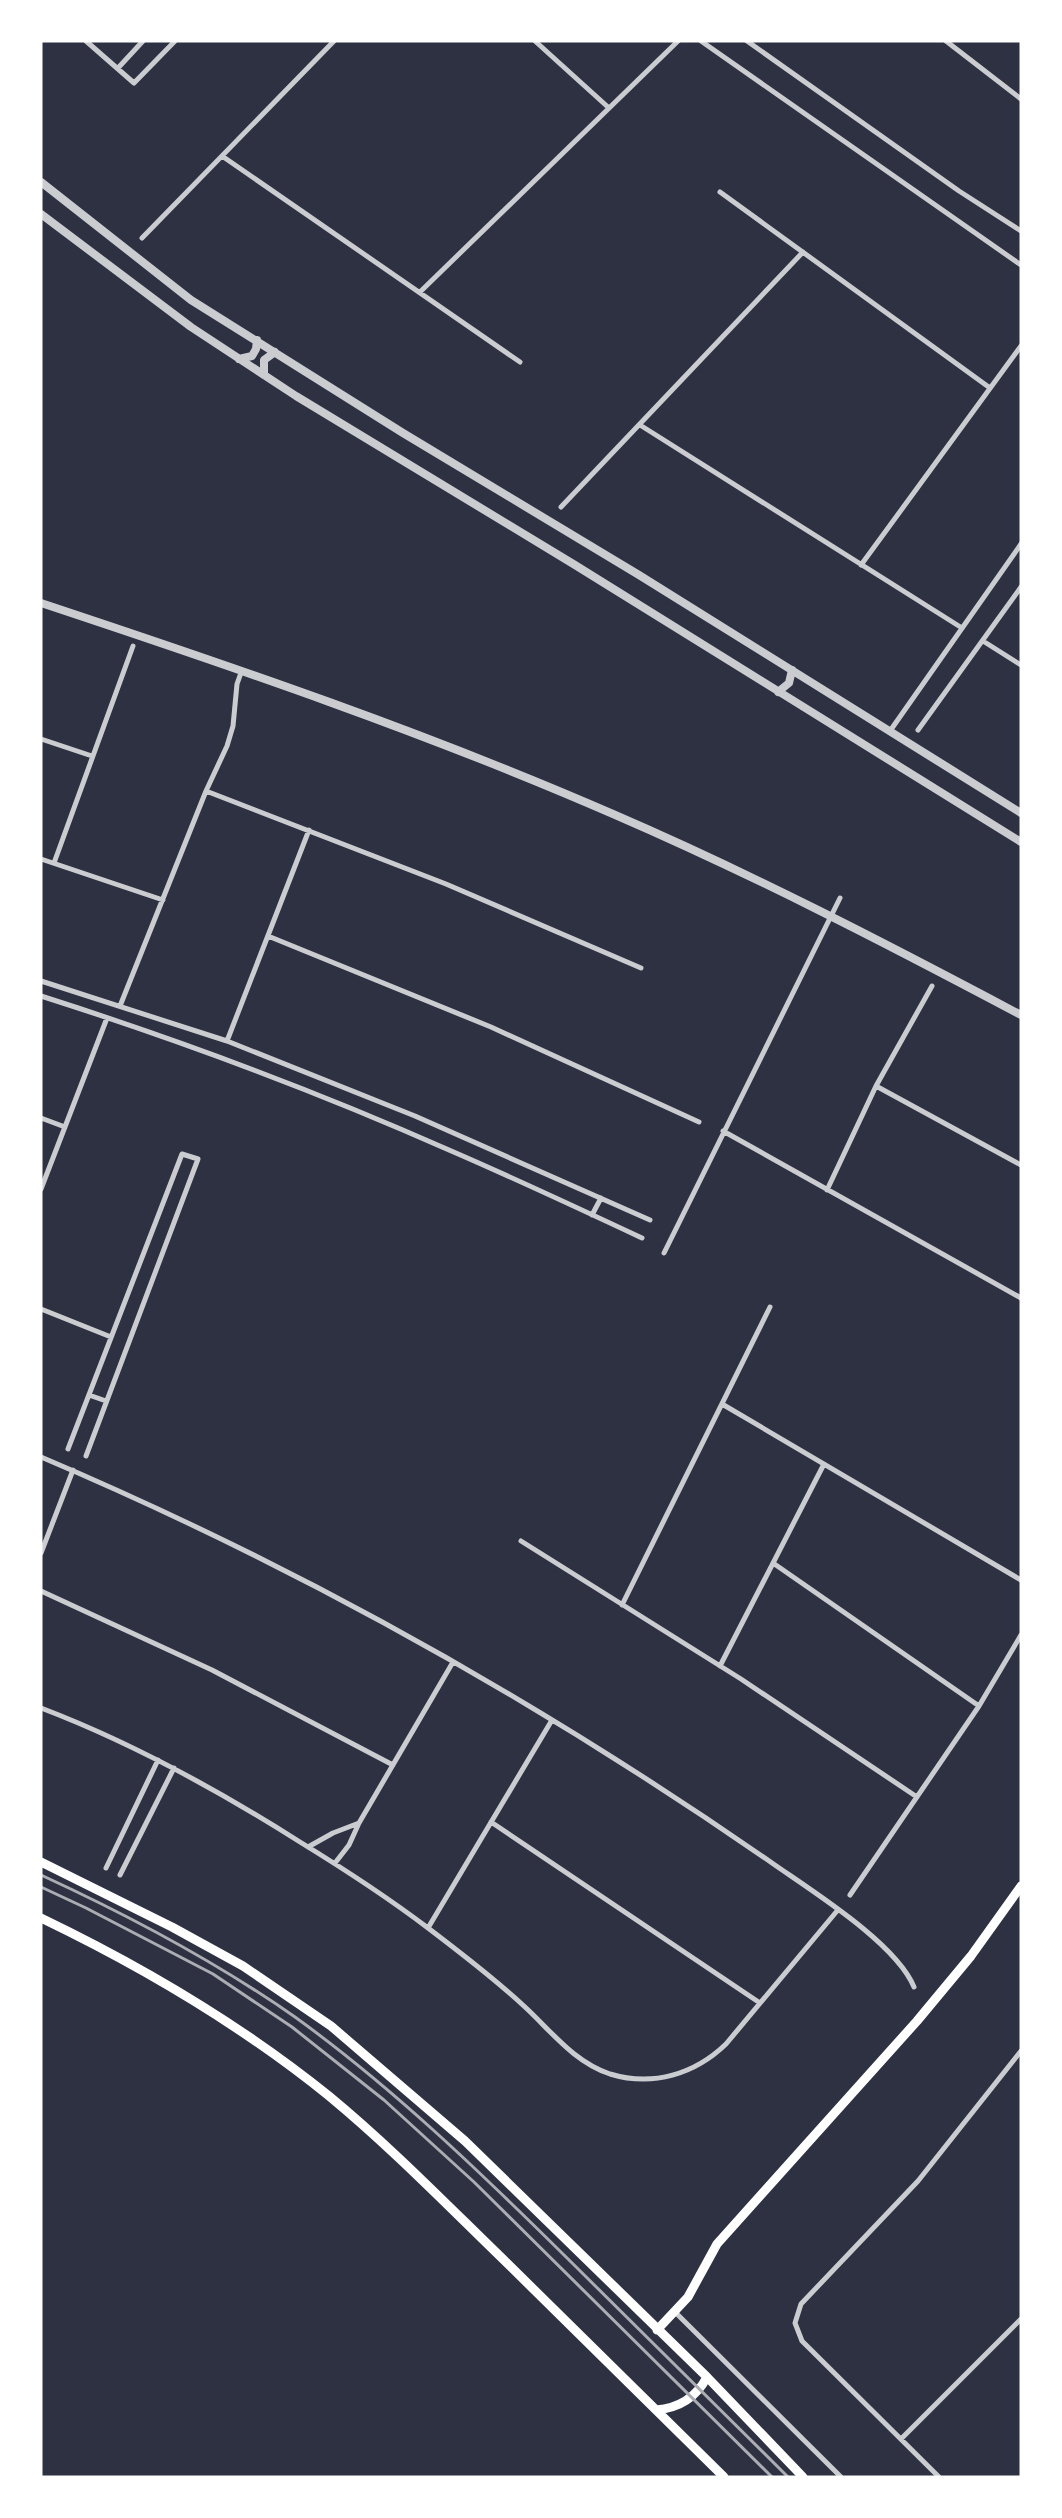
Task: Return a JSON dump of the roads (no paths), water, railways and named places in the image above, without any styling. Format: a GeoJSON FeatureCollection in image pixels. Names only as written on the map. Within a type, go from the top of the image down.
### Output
{"type":"FeatureCollection","features":[{"type":"Feature","properties":{"kind":"main road"},"geometry":{"type":"LineString","coordinates":[[41,1862],[172,1927],[243,1966],[331,2026],[465,2141],[706,2377],[804,2477]]}},
{"type":"Feature","properties":{"kind":"main road"},"geometry":{"type":"LineString","coordinates":[[657,2330],[693,2291],[716,2244],[917,2021],[971,1956],[1021,1886]]}},
{"type":"Feature","properties":{"kind":"main road"},"geometry":{"type":"LineString","coordinates":[[41,1918],[118,1956],[190,1998],[261,2045],[328,2096],[392,2150],[724,2477]]}},
{"type":"Feature","properties":{"kind":"main road"},"geometry":{"type":"LineString","coordinates":[[656,2410],[674,2407],[690,2398],[706,2377]]}},
{"type":"Feature","properties":{"kind":"street"},"geometry":{"type":"LineString","coordinates":[[86,41],[134,84],[175,41]]}},
{"type":"Feature","properties":{"kind":"street"},"geometry":{"type":"LineString","coordinates":[[118,68],[143,41]]}},
{"type":"Feature","properties":{"kind":"street"},"geometry":{"type":"LineString","coordinates":[[142,238],[334,41]]}},
{"type":"Feature","properties":{"kind":"street"},"geometry":{"type":"LineString","coordinates":[[535,41],[609,108]]}},
{"type":"Feature","properties":{"kind":"street"},"geometry":{"type":"LineString","coordinates":[[420,292],[678,41]]}},
{"type":"Feature","properties":{"kind":"street"},"geometry":{"type":"LineString","coordinates":[[701,41],[1021,265]]}},
{"type":"Feature","properties":{"kind":"street"},"geometry":{"type":"LineString","coordinates":[[747,41],[959,191],[1021,231]]}},
{"type":"Feature","properties":{"kind":"street"},"geometry":{"type":"LineString","coordinates":[[946,41],[1021,99]]}},
{"type":"Feature","properties":{"kind":"street"},"geometry":{"type":"LineString","coordinates":[[222,156],[520,362]]}},
{"type":"Feature","properties":{"kind":"street"},"geometry":{"type":"LineString","coordinates":[[41,182],[166,282],[256,340],[1021,813]]}},
{"type":"Feature","properties":{"kind":"street"},"geometry":{"type":"LineString","coordinates":[[720,192],[990,388]]}},
{"type":"Feature","properties":{"kind":"street"},"geometry":{"type":"LineString","coordinates":[[41,214],[191,328],[239,359],[1021,842]]}},
{"type":"Feature","properties":{"kind":"street"},"geometry":{"type":"LineString","coordinates":[[561,507],[803,252]]}},
{"type":"Feature","properties":{"kind":"street"},"geometry":{"type":"LineString","coordinates":[[239,359],[252,356],[256,349],[256,340]]}},
{"type":"Feature","properties":{"kind":"street"},"geometry":{"type":"LineString","coordinates":[[861,565],[1021,346]]}},
{"type":"Feature","properties":{"kind":"street"},"geometry":{"type":"LineString","coordinates":[[264,375],[264,360],[276,352]]}},
{"type":"Feature","properties":{"kind":"street"},"geometry":{"type":"LineString","coordinates":[[640,425],[962,628]]}},
{"type":"Feature","properties":{"kind":"street"},"geometry":{"type":"LineString","coordinates":[[890,731],[1021,544]]}},
{"type":"Feature","properties":{"kind":"street"},"geometry":{"type":"LineString","coordinates":[[918,730],[1021,587]]}},
{"type":"Feature","properties":{"kind":"street"},"geometry":{"type":"LineString","coordinates":[[41,603],[242,670],[374,718],[568,795],[698,852],[1021,1015]]}},
{"type":"Feature","properties":{"kind":"street"},"geometry":{"type":"LineString","coordinates":[[983,641],[1021,665]]}},
{"type":"Feature","properties":{"kind":"street"},"geometry":{"type":"LineString","coordinates":[[54,863],[133,646]]}},
{"type":"Feature","properties":{"kind":"street"},"geometry":{"type":"LineString","coordinates":[[120,1006],[206,791],[231,736],[235,698],[242,670]]}},
{"type":"Feature","properties":{"kind":"street"},"geometry":{"type":"LineString","coordinates":[[778,692],[789,683],[792,670]]}},
{"type":"Feature","properties":{"kind":"street"},"geometry":{"type":"LineString","coordinates":[[41,739],[92,756]]}},
{"type":"Feature","properties":{"kind":"street"},"geometry":{"type":"LineString","coordinates":[[206,791],[526,917],[641,968]]}},
{"type":"Feature","properties":{"kind":"street"},"geometry":{"type":"LineString","coordinates":[[227,1041],[309,830]]}},
{"type":"Feature","properties":{"kind":"street"},"geometry":{"type":"LineString","coordinates":[[41,859],[163,900]]}},
{"type":"Feature","properties":{"kind":"street"},"geometry":{"type":"LineString","coordinates":[[664,1252],[840,898]]}},
{"type":"Feature","properties":{"kind":"street"},"geometry":{"type":"LineString","coordinates":[[268,936],[491,1027],[699,1122]]}},
{"type":"Feature","properties":{"kind":"street"},"geometry":{"type":"LineString","coordinates":[[41,981],[227,1041],[415,1116],[650,1220]]}},
{"type":"Feature","properties":{"kind":"street"},"geometry":{"type":"LineString","coordinates":[[826,1190],[876,1086],[932,986]]}},
{"type":"Feature","properties":{"kind":"street"},"geometry":{"type":"LineString","coordinates":[[41,996],[234,1063],[376,1119],[642,1238]]}},
{"type":"Feature","properties":{"kind":"street"},"geometry":{"type":"LineString","coordinates":[[41,1189],[107,1018]]}},
{"type":"Feature","properties":{"kind":"street"},"geometry":{"type":"LineString","coordinates":[[876,1086],[1021,1165]]}},
{"type":"Feature","properties":{"kind":"street"},"geometry":{"type":"LineString","coordinates":[[41,1118],[65,1127]]}},
{"type":"Feature","properties":{"kind":"street"},"geometry":{"type":"LineString","coordinates":[[723,1132],[1021,1298]]}},
{"type":"Feature","properties":{"kind":"street"},"geometry":{"type":"LineString","coordinates":[[68,1448],[182,1154],[198,1159],[86,1456]]}},
{"type":"Feature","properties":{"kind":"street"},"geometry":{"type":"LineString","coordinates":[[592,1215],[601,1198]]}},
{"type":"Feature","properties":{"kind":"street"},"geometry":{"type":"LineString","coordinates":[[622,1605],[770,1307]]}},
{"type":"Feature","properties":{"kind":"street"},"geometry":{"type":"LineString","coordinates":[[41,1309],[111,1337]]}},
{"type":"Feature","properties":{"kind":"street"},"geometry":{"type":"LineString","coordinates":[[89,1395],[106,1401]]}},
{"type":"Feature","properties":{"kind":"street"},"geometry":{"type":"LineString","coordinates":[[722,1404],[1021,1580]]}},
{"type":"Feature","properties":{"kind":"street"},"geometry":{"type":"LineString","coordinates":[[41,1457],[73,1470],[279,1568],[453,1662],[552,1720],[699,1814],[837,1911],[886,1948],[904,1968],[914,1987]]}},
{"type":"Feature","properties":{"kind":"street"},"geometry":{"type":"LineString","coordinates":[[720,1666],[824,1464]]}},
{"type":"Feature","properties":{"kind":"street"},"geometry":{"type":"LineString","coordinates":[[41,1553],[73,1470]]}},
{"type":"Feature","properties":{"kind":"street"},"geometry":{"type":"LineString","coordinates":[[521,1541],[720,1666],[917,1797]]}},
{"type":"Feature","properties":{"kind":"street"},"geometry":{"type":"LineString","coordinates":[[773,1563],[979,1706]]}},
{"type":"Feature","properties":{"kind":"street"},"geometry":{"type":"LineString","coordinates":[[41,1591],[220,1674],[393,1765]]}},
{"type":"Feature","properties":{"kind":"street"},"geometry":{"type":"LineString","coordinates":[[850,1895],[979,1706],[1021,1635]]}},
{"type":"Feature","properties":{"kind":"street"},"geometry":{"type":"LineString","coordinates":[[334,1863],[349,1845],[359,1823],[453,1662]]}},
{"type":"Feature","properties":{"kind":"street"},"geometry":{"type":"LineString","coordinates":[[41,1708],[111,1737],[174,1768],[254,1813],[334,1863],[428,1928],[513,1997],[577,2056],[599,2069],[623,2077],[661,2078],[696,2067],[726,2044],[837,1911]]}},
{"type":"Feature","properties":{"kind":"street"},"geometry":{"type":"LineString","coordinates":[[428,1928],[552,1720]]}},
{"type":"Feature","properties":{"kind":"street"},"geometry":{"type":"LineString","coordinates":[[106,1868],[158,1760]]}},
{"type":"Feature","properties":{"kind":"street"},"geometry":{"type":"LineString","coordinates":[[120,1875],[174,1768]]}},
{"type":"Feature","properties":{"kind":"street"},"geometry":{"type":"LineString","coordinates":[[491,1822],[760,2003]]}},
{"type":"Feature","properties":{"kind":"street"},"geometry":{"type":"LineString","coordinates":[[308,1847],[333,1833],[359,1823]]}},
{"type":"Feature","properties":{"kind":"street"},"geometry":{"type":"LineString","coordinates":[[939,2477],[802,2340],[795,2323],[798,2310],[805,2299],[863,2241],[918,2181],[969,2120],[1021,2051]]}},
{"type":"Feature","properties":{"kind":"street"},"geometry":{"type":"LineString","coordinates":[[674,2312],[841,2477]]}},
{"type":"Feature","properties":{"kind":"street"},"geometry":{"type":"LineString","coordinates":[[901,2439],[1021,2319]]}},
{"type":"Feature","properties":{"kind":"railway"},"geometry":{"type":"LineString","coordinates":[[41,1875],[139,1923],[203,1958],[295,2017],[366,2072],[500,2192],[788,2477]]}},
{"type":"Feature","properties":{"kind":"railway"},"geometry":{"type":"LineString","coordinates":[[41,1887],[86,1908],[213,1974],[292,2027],[384,2100],[474,2182],[772,2477]]}}]}
